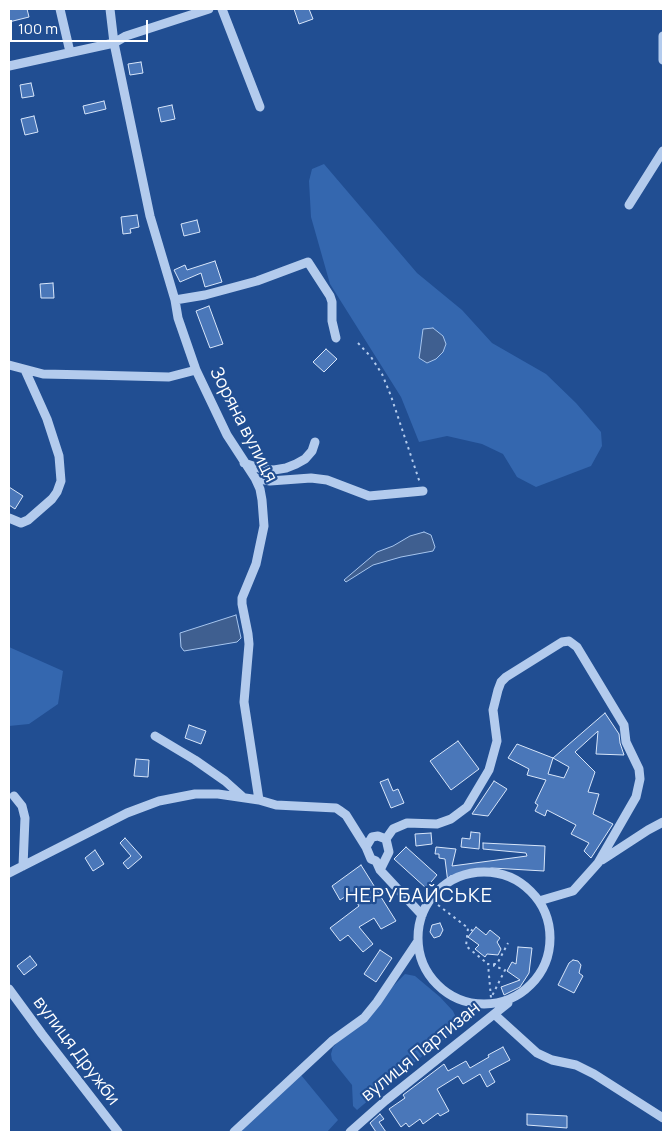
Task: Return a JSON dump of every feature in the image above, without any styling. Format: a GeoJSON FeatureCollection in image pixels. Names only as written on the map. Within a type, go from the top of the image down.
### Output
{"type":"FeatureCollection","features":[{"type":"Feature","properties":{"kind":"street"},"geometry":{"type":"LineString","coordinates":[[60,9],[70,52]]}},
{"type":"Feature","properties":{"kind":"street","name":"Зоряна вулиця"},"geometry":{"type":"LineString","coordinates":[[110,9],[114,43],[150,216],[175,300],[178,318],[196,370],[227,435],[260,489],[264,526],[256,564],[242,598],[249,644],[244,702],[259,800]]}},
{"type":"Feature","properties":{"kind":"street"},"geometry":{"type":"LineString","coordinates":[[222,9],[260,107]]}},
{"type":"Feature","properties":{"kind":"street"},"geometry":{"type":"LineString","coordinates":[[9,66],[114,43],[126,36],[204,10]]}},
{"type":"Feature","properties":{"kind":"street"},"geometry":{"type":"LineString","coordinates":[[663,36],[663,60]]}},
{"type":"Feature","properties":{"kind":"street"},"geometry":{"type":"LineString","coordinates":[[629,205],[663,151]]}},
{"type":"Feature","properties":{"kind":"street"},"geometry":{"type":"LineString","coordinates":[[175,300],[205,295],[257,281],[308,262],[330,296],[332,302],[332,321],[336,338]]}},
{"type":"Feature","properties":{"kind":"street"},"geometry":{"type":"LineString","coordinates":[[9,365],[42,374],[169,377],[196,370]]}},
{"type":"Feature","properties":{"kind":"street"},"geometry":{"type":"LineString","coordinates":[[9,518],[21,523],[28,520],[52,500],[61,481],[59,456],[47,420],[25,370]]}},
{"type":"Feature","properties":{"kind":"street"},"geometry":{"type":"LineString","coordinates":[[243,463],[262,469],[286,468],[305,459],[312,451],[315,442]]}},
{"type":"Feature","properties":{"kind":"street"},"geometry":{"type":"LineString","coordinates":[[255,478],[270,481],[311,478],[327,480],[369,496],[423,491]]}},
{"type":"Feature","properties":{"kind":"street"},"geometry":{"type":"LineString","coordinates":[[422,915],[380,870],[380,861],[388,852],[386,839],[393,829],[406,823],[437,824],[451,818],[467,807],[489,770],[497,741],[494,710],[501,682],[562,642],[569,641],[577,647],[624,725],[626,742],[639,769],[640,779],[636,797],[598,862],[573,892],[539,901],[523,884],[509,877],[491,872],[477,873],[461,876],[442,887],[432,897],[422,915],[418,941],[421,958],[427,971],[438,986],[449,995],[463,1001],[482,1005],[502,1003],[514,998]]}},
{"type":"Feature","properties":{"kind":"street"},"geometry":{"type":"LineString","coordinates":[[155,736],[195,760],[225,781],[244,798]]}},
{"type":"Feature","properties":{"kind":"street"},"geometry":{"type":"LineString","coordinates":[[9,873],[127,813],[159,800],[195,794],[218,794],[259,800],[276,805],[336,808],[346,815],[366,847],[371,859],[380,861]]}},
{"type":"Feature","properties":{"kind":"street"},"geometry":{"type":"LineString","coordinates":[[14,796],[22,806],[24,818],[23,866]]}},
{"type":"Feature","properties":{"kind":"street"},"geometry":{"type":"LineString","coordinates":[[598,862],[663,822]]}},
{"type":"Feature","properties":{"kind":"street"},"geometry":{"type":"LineString","coordinates":[[366,847],[372,837],[386,839]]}},
{"type":"Feature","properties":{"kind":"street","name":"вулиця Партизан"},"geometry":{"type":"LineString","coordinates":[[350,1132],[385,1101],[526,990],[538,978],[548,956],[551,942],[546,913],[539,901]]}},
{"type":"Feature","properties":{"kind":"street"},"geometry":{"type":"LineString","coordinates":[[234,1132],[332,1041],[364,1018],[385,991],[418,941]]}},
{"type":"Feature","properties":{"kind":"street","name":"вулиця Дружби"},"geometry":{"type":"LineString","coordinates":[[9,989],[118,1132]]}},
{"type":"Feature","properties":{"kind":"street"},"geometry":{"type":"LineString","coordinates":[[494,1014],[537,1053],[552,1060],[585,1070],[663,1118]]}},
{"type":"Feature","properties":{"kind":"path"},"geometry":{"type":"LineString","coordinates":[[358,343],[371,357],[382,374],[423,491]]}},
{"type":"Feature","properties":{"kind":"path"},"geometry":{"type":"LineString","coordinates":[[438,905],[473,931]]}},
{"type":"Feature","properties":{"kind":"path"},"geometry":{"type":"LineString","coordinates":[[468,928],[466,946],[488,964],[497,964],[508,943]]}},
{"type":"Feature","properties":{"kind":"path"},"geometry":{"type":"LineString","coordinates":[[488,964],[491,998],[504,970],[494,966],[494,964]]}},
{"type":"Feature","properties":{"kind":"shaded area"},"geometry":{"type":"Polygon","coordinates":[[[324,164],[417,273],[462,310],[492,343],[546,374],[576,403],[601,432],[602,446],[591,466],[536,487],[517,477],[503,454],[482,444],[447,436],[419,442],[401,397],[330,284],[311,217],[309,181],[312,169],[324,164]]]}},
{"type":"Feature","properties":{"kind":"shaded area"},"geometry":{"type":"Polygon","coordinates":[[[433,328],[443,336],[446,344],[443,352],[436,359],[427,363],[419,358],[423,329],[433,328]]]}},
{"type":"Feature","properties":{"kind":"shaded area"},"geometry":{"type":"Polygon","coordinates":[[[424,532],[431,535],[435,547],[433,551],[373,565],[346,582],[344,580],[377,552],[393,546],[410,536],[424,532]]]}},
{"type":"Feature","properties":{"kind":"shaded area"},"geometry":{"type":"Polygon","coordinates":[[[236,615],[241,638],[237,642],[184,651],[181,647],[180,633],[236,615]]]}},
{"type":"Feature","properties":{"kind":"shaded area"},"geometry":{"type":"Polygon","coordinates":[[[9,647],[63,671],[58,704],[29,724],[9,726],[9,647]]]}},
{"type":"Feature","properties":{"kind":"shaded area"},"geometry":{"type":"Polygon","coordinates":[[[405,974],[415,976],[440,997],[453,1011],[457,1024],[451,1034],[357,1110],[353,1106],[352,1085],[332,1060],[333,1047],[405,974]]]}},
{"type":"Feature","properties":{"kind":"shaded area"},"geometry":{"type":"Polygon","coordinates":[[[301,1075],[338,1120],[327,1132],[239,1132],[301,1075]]]}},
{"type":"Feature","properties":{"kind":"building"},"geometry":{"type":"Polygon","coordinates":[[[9,9],[27,9],[29,17],[9,22],[9,9]]]}},
{"type":"Feature","properties":{"kind":"building"},"geometry":{"type":"Polygon","coordinates":[[[294,9],[309,9],[313,19],[299,24],[294,9]]]}},
{"type":"Feature","properties":{"kind":"building"},"geometry":{"type":"Polygon","coordinates":[[[141,62],[143,73],[130,75],[128,64],[141,62]]]}},
{"type":"Feature","properties":{"kind":"building"},"geometry":{"type":"Polygon","coordinates":[[[31,83],[34,96],[22,98],[20,85],[31,83]]]}},
{"type":"Feature","properties":{"kind":"building"},"geometry":{"type":"Polygon","coordinates":[[[104,101],[106,109],[85,114],[83,106],[104,101]]]}},
{"type":"Feature","properties":{"kind":"building"},"geometry":{"type":"Polygon","coordinates":[[[172,105],[175,119],[161,122],[158,108],[172,105]]]}},
{"type":"Feature","properties":{"kind":"building"},"geometry":{"type":"Polygon","coordinates":[[[34,116],[38,132],[25,135],[21,119],[34,116]]]}},
{"type":"Feature","properties":{"kind":"building"},"geometry":{"type":"Polygon","coordinates":[[[137,215],[139,227],[130,229],[131,233],[123,234],[121,217],[137,215]]]}},
{"type":"Feature","properties":{"kind":"building"},"geometry":{"type":"Polygon","coordinates":[[[197,220],[200,232],[184,236],[181,224],[197,220]]]}},
{"type":"Feature","properties":{"kind":"building"},"geometry":{"type":"Polygon","coordinates":[[[215,261],[222,282],[205,287],[201,273],[180,282],[174,270],[185,265],[187,270],[215,261]]]}},
{"type":"Feature","properties":{"kind":"building"},"geometry":{"type":"Polygon","coordinates":[[[53,283],[54,298],[41,298],[40,284],[53,283]]]}},
{"type":"Feature","properties":{"kind":"building"},"geometry":{"type":"Polygon","coordinates":[[[209,306],[223,344],[210,348],[196,311],[209,306]]]}},
{"type":"Feature","properties":{"kind":"building"},"geometry":{"type":"Polygon","coordinates":[[[326,349],[337,359],[324,372],[313,362],[326,349]]]}},
{"type":"Feature","properties":{"kind":"building"},"geometry":{"type":"Polygon","coordinates":[[[9,487],[23,496],[15,509],[9,505],[9,487]]]}},
{"type":"Feature","properties":{"kind":"building"},"geometry":{"type":"Polygon","coordinates":[[[605,713],[619,734],[624,755],[596,754],[598,731],[575,752],[595,772],[588,792],[599,794],[593,814],[613,824],[591,858],[584,851],[589,843],[571,834],[576,825],[547,810],[545,816],[535,811],[538,805],[535,803],[546,780],[527,775],[529,769],[508,758],[517,744],[553,758],[605,713]],[[553,758],[548,774],[564,778],[569,767],[553,758]]]}},
{"type":"Feature","properties":{"kind":"building"},"geometry":{"type":"Polygon","coordinates":[[[189,725],[206,731],[201,744],[185,738],[189,725]]]}},
{"type":"Feature","properties":{"kind":"building"},"geometry":{"type":"Polygon","coordinates":[[[458,741],[479,769],[451,790],[430,761],[458,741]]]}},
{"type":"Feature","properties":{"kind":"building"},"geometry":{"type":"Polygon","coordinates":[[[136,759],[149,760],[148,777],[134,776],[136,759]]]}},
{"type":"Feature","properties":{"kind":"building"},"geometry":{"type":"Polygon","coordinates":[[[388,779],[393,791],[398,789],[404,803],[391,808],[380,782],[388,779]]]}},
{"type":"Feature","properties":{"kind":"building"},"geometry":{"type":"Polygon","coordinates":[[[494,781],[507,789],[488,816],[472,814],[494,781]]]}},
{"type":"Feature","properties":{"kind":"building"},"geometry":{"type":"Polygon","coordinates":[[[471,832],[480,833],[479,849],[461,847],[462,838],[470,839],[471,832]]]}},
{"type":"Feature","properties":{"kind":"building"},"geometry":{"type":"Polygon","coordinates":[[[431,833],[432,844],[416,846],[415,834],[431,833]]]}},
{"type":"Feature","properties":{"kind":"building"},"geometry":{"type":"Polygon","coordinates":[[[125,838],[142,857],[128,869],[123,863],[131,856],[120,843],[125,838]]]}},
{"type":"Feature","properties":{"kind":"building"},"geometry":{"type":"Polygon","coordinates":[[[483,843],[545,846],[544,871],[492,868],[450,876],[448,883],[445,859],[439,858],[439,854],[435,854],[436,847],[456,849],[452,866],[527,856],[526,853],[483,849],[483,843]]]}},
{"type":"Feature","properties":{"kind":"building"},"geometry":{"type":"Polygon","coordinates":[[[406,847],[437,875],[426,888],[394,859],[406,847]]]}},
{"type":"Feature","properties":{"kind":"building"},"geometry":{"type":"Polygon","coordinates":[[[95,850],[104,864],[93,871],[85,858],[95,850]]]}},
{"type":"Feature","properties":{"kind":"building"},"geometry":{"type":"Polygon","coordinates":[[[361,865],[396,921],[381,929],[374,918],[359,927],[373,944],[363,952],[348,935],[340,941],[330,928],[359,906],[351,893],[340,900],[332,886],[361,865]]]}},
{"type":"Feature","properties":{"kind":"building"},"geometry":{"type":"Polygon","coordinates":[[[440,923],[443,930],[440,936],[434,938],[430,932],[432,925],[440,923]]]}},
{"type":"Feature","properties":{"kind":"building"},"geometry":{"type":"Polygon","coordinates":[[[476,927],[486,935],[490,930],[500,938],[497,942],[501,949],[498,955],[487,954],[485,957],[475,949],[479,945],[468,937],[476,927]]]}},
{"type":"Feature","properties":{"kind":"building"},"geometry":{"type":"Polygon","coordinates":[[[518,947],[532,948],[529,973],[520,987],[504,995],[501,987],[520,980],[507,971],[512,962],[516,964],[518,947]]]}},
{"type":"Feature","properties":{"kind":"building"},"geometry":{"type":"Polygon","coordinates":[[[380,950],[392,958],[376,982],[364,974],[380,950]]]}},
{"type":"Feature","properties":{"kind":"building"},"geometry":{"type":"Polygon","coordinates":[[[30,956],[37,965],[24,975],[17,966],[30,956]]]}},
{"type":"Feature","properties":{"kind":"building"},"geometry":{"type":"Polygon","coordinates":[[[573,960],[578,961],[581,965],[579,973],[583,976],[574,993],[558,985],[569,963],[573,960]]]}},
{"type":"Feature","properties":{"kind":"building"},"geometry":{"type":"Polygon","coordinates":[[[503,1047],[510,1060],[489,1071],[495,1082],[487,1087],[480,1074],[463,1084],[458,1076],[437,1089],[449,1111],[440,1116],[438,1113],[423,1124],[420,1119],[409,1127],[406,1123],[401,1127],[389,1109],[405,1098],[403,1095],[444,1064],[448,1071],[466,1061],[470,1068],[503,1047]]]}},
{"type":"Feature","properties":{"kind":"building"},"geometry":{"type":"Polygon","coordinates":[[[380,1114],[384,1119],[379,1122],[386,1132],[376,1132],[370,1123],[380,1114]]]}},
{"type":"Feature","properties":{"kind":"building"},"geometry":{"type":"Polygon","coordinates":[[[527,1114],[567,1116],[567,1128],[527,1125],[527,1114]]]}},
{"type":"Feature","properties":{"kind":"district","name":"НЕРУБАЙСЬКЕ"},"geometry":{"type":"Point","coordinates":[419,896]}}]}
